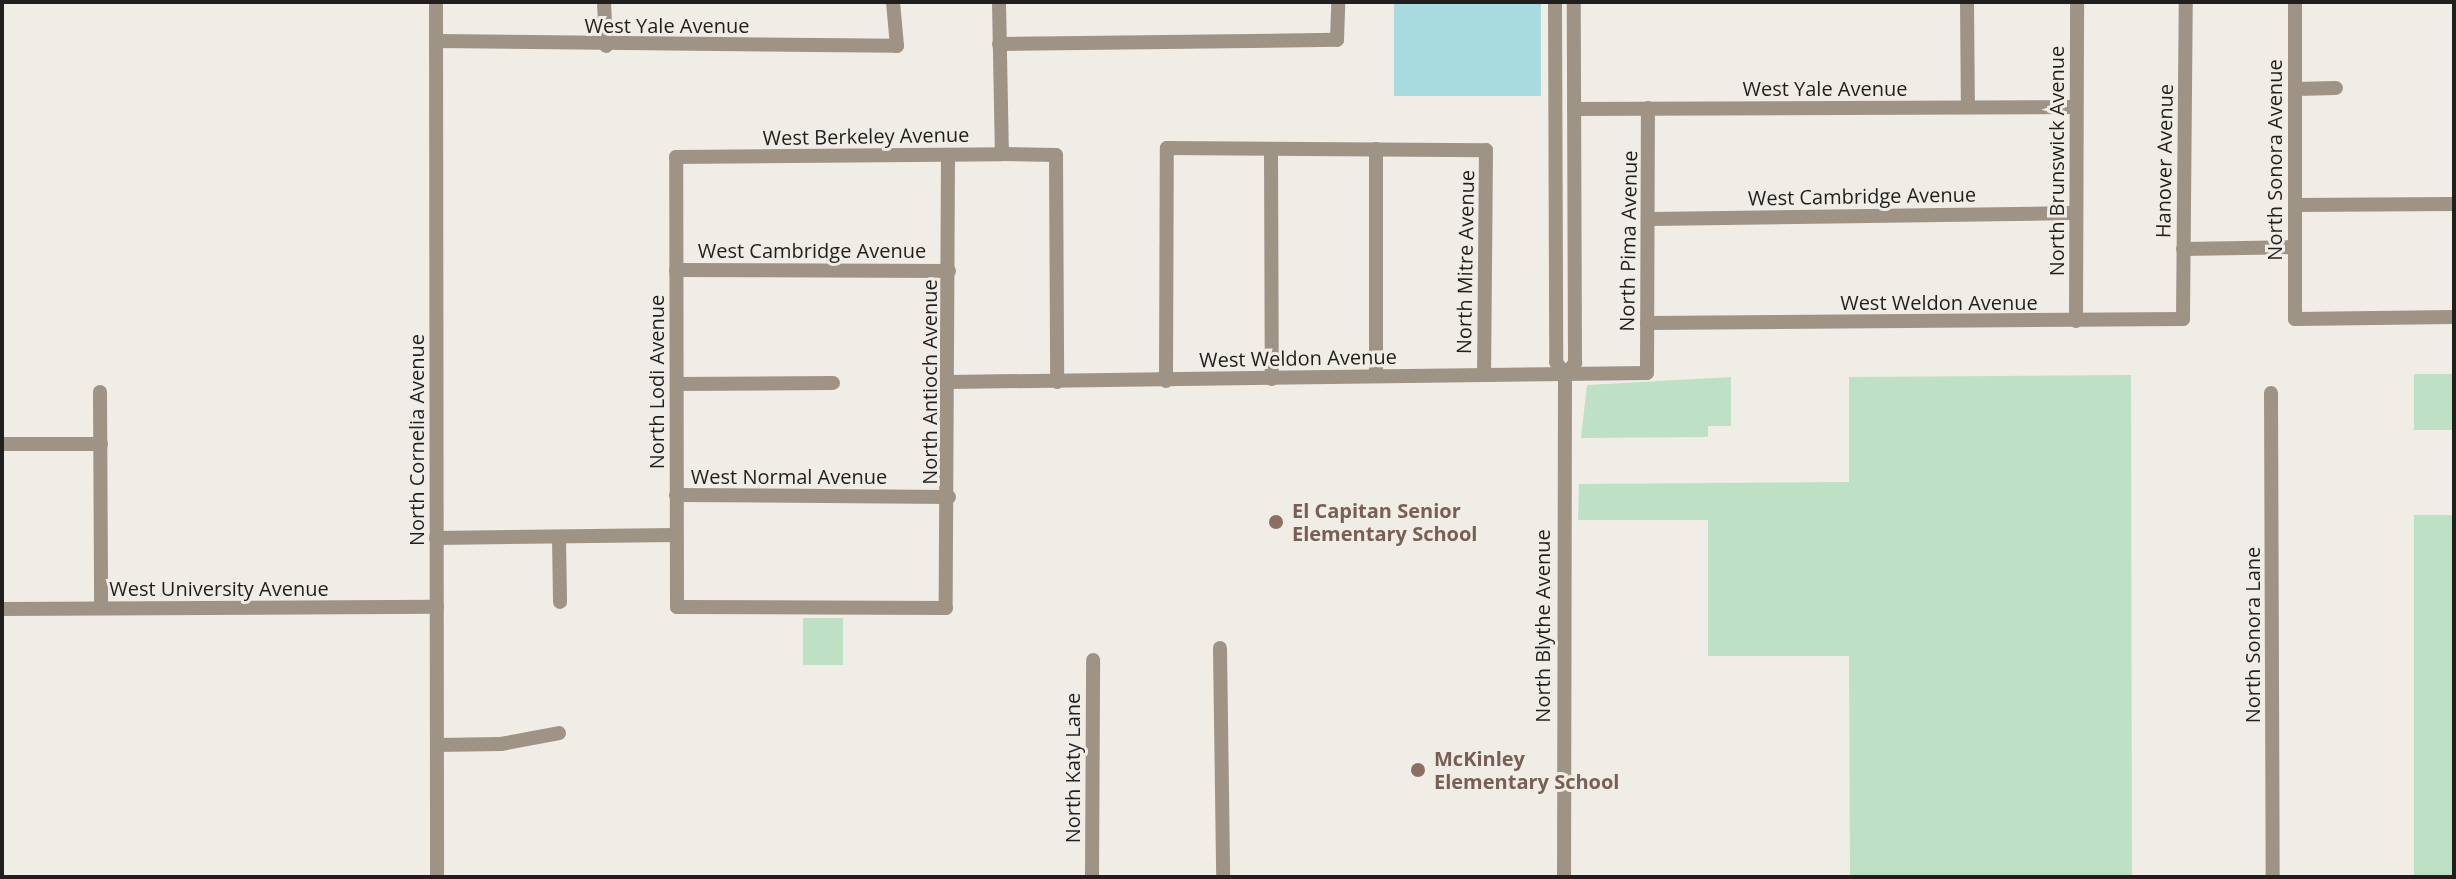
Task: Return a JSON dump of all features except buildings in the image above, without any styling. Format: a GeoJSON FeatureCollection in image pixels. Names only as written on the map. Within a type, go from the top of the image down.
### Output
{"type":"FeatureCollection","features":[{"type":"Feature","properties":{"kind":"street","name":"North Cornelia Avenue"},"geometry":{"type":"LineString","coordinates":[[436,2],[437,877]]}},
{"type":"Feature","properties":{"kind":"street"},"geometry":{"type":"LineString","coordinates":[[604,2],[606,46]]}},
{"type":"Feature","properties":{"kind":"street","name":"West Yale Avenue"},"geometry":{"type":"LineString","coordinates":[[436,41],[606,46],[897,46],[893,2]]}},
{"type":"Feature","properties":{"kind":"street"},"geometry":{"type":"LineString","coordinates":[[999,2],[1002,154]]}},
{"type":"Feature","properties":{"kind":"street"},"geometry":{"type":"LineString","coordinates":[[999,44],[1337,40],[1338,2]]}},
{"type":"Feature","properties":{"kind":"street","name":"North Blythe Avenue"},"geometry":{"type":"LineString","coordinates":[[1555,2],[1556,362],[1565,375],[1564,877]]}},
{"type":"Feature","properties":{"kind":"street","name":"North Blythe Avenue"},"geometry":{"type":"LineString","coordinates":[[1565,375],[1575,363],[1574,2]]}},
{"type":"Feature","properties":{"kind":"street"},"geometry":{"type":"LineString","coordinates":[[1967,2],[1968,107]]}},
{"type":"Feature","properties":{"kind":"street","name":"North Brunswick Avenue"},"geometry":{"type":"LineString","coordinates":[[2076,321],[2077,2]]}},
{"type":"Feature","properties":{"kind":"street","name":"Hanover Avenue"},"geometry":{"type":"LineString","coordinates":[[2183,319],[2186,2]]}},
{"type":"Feature","properties":{"kind":"street","name":"North Sonora Avenue"},"geometry":{"type":"LineString","coordinates":[[2295,2],[2295,319],[2454,317]]}},
{"type":"Feature","properties":{"kind":"street"},"geometry":{"type":"LineString","coordinates":[[2295,89],[2336,88]]}},
{"type":"Feature","properties":{"kind":"street","name":"West Yale Avenue"},"geometry":{"type":"LineString","coordinates":[[1574,109],[2076,107]]}},
{"type":"Feature","properties":{"kind":"street","name":"North Pima Avenue"},"geometry":{"type":"LineString","coordinates":[[1647,373],[1650,219],[1648,108]]}},
{"type":"Feature","properties":{"kind":"street"},"geometry":{"type":"LineString","coordinates":[[1166,381],[1167,148],[1376,149],[1376,376]]}},
{"type":"Feature","properties":{"kind":"street"},"geometry":{"type":"LineString","coordinates":[[1271,149],[1272,379]]}},
{"type":"Feature","properties":{"kind":"street","name":"North Mitre Avenue"},"geometry":{"type":"LineString","coordinates":[[1376,149],[1486,150],[1484,375]]}},
{"type":"Feature","properties":{"kind":"street","name":"North Antioch Avenue"},"geometry":{"type":"LineString","coordinates":[[677,607],[946,608],[949,497],[948,155]]}},
{"type":"Feature","properties":{"kind":"street","name":"West Berkeley Avenue"},"geometry":{"type":"LineString","coordinates":[[676,157],[1056,155],[1057,382]]}},
{"type":"Feature","properties":{"kind":"street","name":"North Lodi Avenue"},"geometry":{"type":"LineString","coordinates":[[676,157],[677,607]]}},
{"type":"Feature","properties":{"kind":"street"},"geometry":{"type":"LineString","coordinates":[[2296,205],[2454,204]]}},
{"type":"Feature","properties":{"kind":"street","name":"West Cambridge Avenue"},"geometry":{"type":"LineString","coordinates":[[1650,219],[2074,213]]}},
{"type":"Feature","properties":{"kind":"street"},"geometry":{"type":"LineString","coordinates":[[2183,249],[2293,247]]}},
{"type":"Feature","properties":{"kind":"street","name":"West Cambridge Avenue"},"geometry":{"type":"LineString","coordinates":[[676,270],[949,271]]}},
{"type":"Feature","properties":{"kind":"street","name":"West Weldon Avenue"},"geometry":{"type":"LineString","coordinates":[[1647,323],[2183,319]]}},
{"type":"Feature","properties":{"kind":"street","name":"West Weldon Avenue"},"geometry":{"type":"LineString","coordinates":[[949,382],[1647,373]]}},
{"type":"Feature","properties":{"kind":"street"},"geometry":{"type":"LineString","coordinates":[[677,384],[833,383]]}},
{"type":"Feature","properties":{"kind":"street"},"geometry":{"type":"LineString","coordinates":[[100,392],[101,608]]}},
{"type":"Feature","properties":{"kind":"street","name":"North Sonora Lane"},"geometry":{"type":"LineString","coordinates":[[2271,393],[2273,877]]}},
{"type":"Feature","properties":{"kind":"street"},"geometry":{"type":"LineString","coordinates":[[2,444],[101,444]]}},
{"type":"Feature","properties":{"kind":"street","name":"West Normal Avenue"},"geometry":{"type":"LineString","coordinates":[[676,495],[949,497]]}},
{"type":"Feature","properties":{"kind":"street"},"geometry":{"type":"LineString","coordinates":[[436,538],[676,535]]}},
{"type":"Feature","properties":{"kind":"street"},"geometry":{"type":"LineString","coordinates":[[559,537],[560,602]]}},
{"type":"Feature","properties":{"kind":"street","name":"West University Avenue"},"geometry":{"type":"LineString","coordinates":[[2,609],[437,607]]}},
{"type":"Feature","properties":{"kind":"street"},"geometry":{"type":"LineString","coordinates":[[1220,648],[1223,877]]}},
{"type":"Feature","properties":{"kind":"street","name":"North Katy Lane"},"geometry":{"type":"LineString","coordinates":[[1092,877],[1093,660]]}},
{"type":"Feature","properties":{"kind":"street"},"geometry":{"type":"LineString","coordinates":[[437,745],[501,744],[559,733]]}},
{"type":"Feature","properties":{"kind":"green space"},"geometry":{"type":"Polygon","coordinates":[[[2414,374],[2454,374],[2454,430],[2414,430],[2414,374]]]}},
{"type":"Feature","properties":{"kind":"green space"},"geometry":{"type":"Polygon","coordinates":[[[2131,375],[2132,877],[1850,877],[1849,656],[1708,656],[1708,520],[1578,520],[1579,484],[1849,482],[1849,377],[2131,375]]]}},
{"type":"Feature","properties":{"kind":"green space"},"geometry":{"type":"Polygon","coordinates":[[[1731,377],[1731,426],[1708,426],[1708,437],[1581,438],[1587,385],[1731,377]]]}},
{"type":"Feature","properties":{"kind":"green space"},"geometry":{"type":"Polygon","coordinates":[[[2414,515],[2454,515],[2454,877],[2414,877],[2414,515]]]}},
{"type":"Feature","properties":{"kind":"green space"},"geometry":{"type":"Polygon","coordinates":[[[803,618],[843,618],[843,665],[803,665],[803,618]]]}},
{"type":"Feature","properties":{"kind":"water"},"geometry":{"type":"Polygon","coordinates":[[[1394,2],[1541,2],[1541,96],[1394,96],[1394,2]]]}},
{"type":"Feature","properties":{"kind":"place","name":"El Capitan Senior Elementary School"},"geometry":{"type":"Point","coordinates":[1276,522]}},
{"type":"Feature","properties":{"kind":"place","name":"McKinley Elementary School"},"geometry":{"type":"Point","coordinates":[1418,770]}}]}
